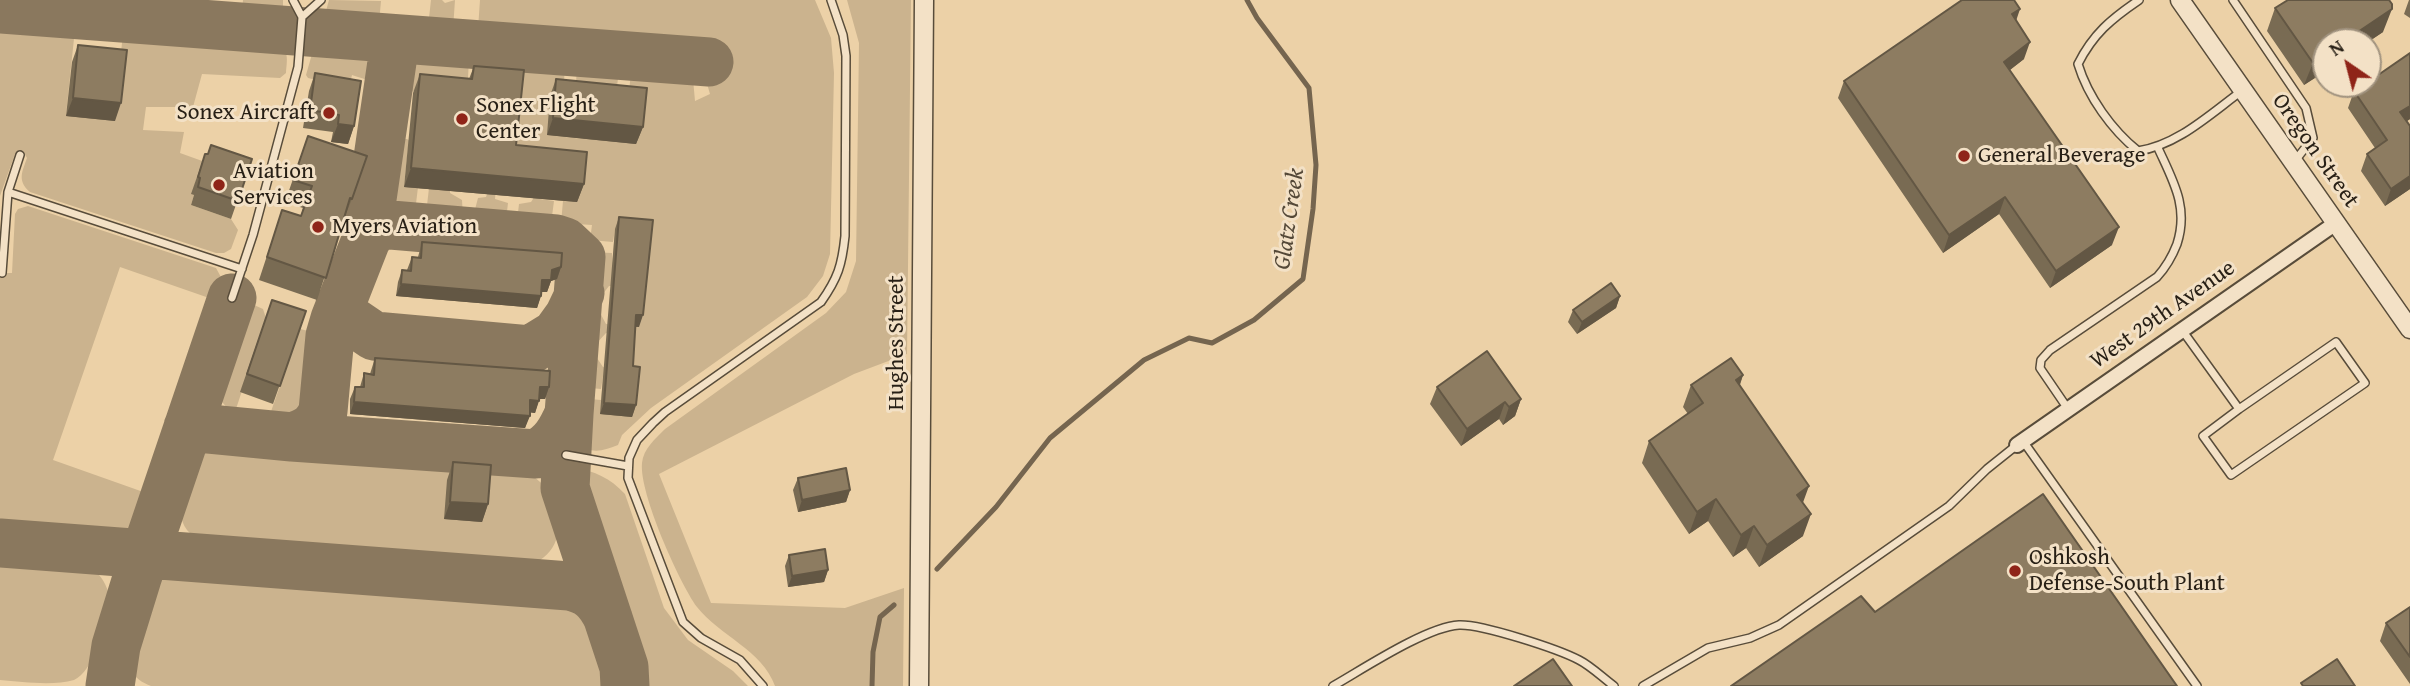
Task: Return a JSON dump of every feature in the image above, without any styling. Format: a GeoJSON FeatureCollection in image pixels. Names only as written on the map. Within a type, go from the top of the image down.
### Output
{"type":"FeatureCollection","features":[{"type":"Feature","properties":{"kind":"street","name":"Hughes Street"},"geometry":{"type":"LineString","coordinates":[[919,686],[924,0]]}},
{"type":"Feature","properties":{"kind":"street","name":"Oregon Street"},"geometry":{"type":"LineString","coordinates":[[2180,0],[2336,223],[2405,310],[2410,329]]}},
{"type":"Feature","properties":{"kind":"street","name":"West 29th Avenue"},"geometry":{"type":"LineString","coordinates":[[2020,443],[2336,223]]}},
{"type":"Feature","properties":{"kind":"lane"},"geometry":{"type":"LineString","coordinates":[[232,298],[253,235],[298,67],[302,17],[293,0]]}},
{"type":"Feature","properties":{"kind":"lane"},"geometry":{"type":"LineString","coordinates":[[302,17],[321,0]]}},
{"type":"Feature","properties":{"kind":"lane"},"geometry":{"type":"LineString","coordinates":[[763,686],[740,660],[701,638],[683,622],[628,478],[628,466],[637,440],[665,412],[821,302],[835,282],[842,264],[845,236],[846,56],[843,35],[831,0]]}},
{"type":"Feature","properties":{"kind":"lane"},"geometry":{"type":"LineString","coordinates":[[2139,0],[2109,21],[2088,45],[2078,65],[2083,80],[2121,137],[2138,151],[2158,148],[2181,135],[2243,90]]}},
{"type":"Feature","properties":{"kind":"lane"},"geometry":{"type":"LineString","coordinates":[[2233,0],[2306,108],[2313,138],[2294,163]]}},
{"type":"Feature","properties":{"kind":"lane"},"geometry":{"type":"LineString","coordinates":[[2068,409],[2040,368],[2041,360],[2050,350],[2157,277],[2169,265],[2182,228],[2183,212],[2173,180],[2158,148]]}},
{"type":"Feature","properties":{"kind":"lane"},"geometry":{"type":"LineString","coordinates":[[2,273],[8,192],[20,155]]}},
{"type":"Feature","properties":{"kind":"lane"},"geometry":{"type":"LineString","coordinates":[[8,192],[242,270]]}},
{"type":"Feature","properties":{"kind":"lane"},"geometry":{"type":"LineString","coordinates":[[2182,330],[2239,410]]}},
{"type":"Feature","properties":{"kind":"lane"},"geometry":{"type":"LineString","coordinates":[[2336,342],[2365,383],[2231,475],[2203,436],[2239,410],[2336,342]]}},
{"type":"Feature","properties":{"kind":"lane"},"geometry":{"type":"LineString","coordinates":[[1643,686],[1708,648],[1750,638],[1779,625],[1950,506],[1987,469],[2020,443],[2197,686]]}},
{"type":"Feature","properties":{"kind":"lane"},"geometry":{"type":"LineString","coordinates":[[566,455],[628,466]]}},
{"type":"Feature","properties":{"kind":"lane"},"geometry":{"type":"LineString","coordinates":[[1333,686],[1419,638],[1458,625],[1476,627],[1580,660],[1614,686]]}},
{"type":"Feature","properties":{"kind":"shaded area"},"geometry":{"type":"Polygon","coordinates":[[[199,0],[198,10],[100,2],[199,0]]]}},
{"type":"Feature","properties":{"kind":"shaded area"},"geometry":{"type":"Polygon","coordinates":[[[243,0],[283,0],[283,10],[276,15],[242,13],[243,0]]]}},
{"type":"Feature","properties":{"kind":"shaded area"},"geometry":{"type":"Polygon","coordinates":[[[329,0],[381,1],[379,23],[331,20],[326,11],[329,0]]]}},
{"type":"Feature","properties":{"kind":"shaded area"},"geometry":{"type":"Polygon","coordinates":[[[431,0],[442,0],[445,3],[455,0],[453,29],[428,27],[431,0]]]}},
{"type":"Feature","properties":{"kind":"shaded area"},"geometry":{"type":"Polygon","coordinates":[[[480,0],[815,0],[831,38],[834,73],[830,254],[823,276],[807,297],[651,408],[622,435],[618,445],[606,449],[591,450],[575,442],[578,398],[601,400],[600,414],[603,376],[601,389],[579,387],[580,354],[595,355],[603,367],[628,369],[631,336],[606,333],[595,345],[581,343],[585,308],[598,309],[606,324],[638,327],[641,288],[609,286],[599,299],[585,298],[589,252],[612,253],[612,267],[615,229],[613,242],[590,240],[592,225],[561,223],[563,201],[577,202],[543,167],[540,199],[554,201],[551,224],[517,221],[519,204],[531,202],[533,199],[536,167],[498,163],[495,199],[508,203],[506,220],[473,217],[478,198],[486,197],[487,194],[517,89],[519,62],[565,66],[563,97],[547,135],[583,139],[575,98],[577,67],[619,70],[615,103],[628,104],[631,71],[687,75],[693,79],[695,101],[710,94],[705,77],[715,77],[716,48],[478,29],[480,0]]]}},
{"type":"Feature","properties":{"kind":"shaded area"},"geometry":{"type":"Polygon","coordinates":[[[847,0],[911,0],[907,354],[854,374],[659,474],[711,603],[845,608],[904,588],[903,686],[775,686],[761,663],[706,617],[689,595],[653,515],[642,463],[647,448],[665,429],[826,313],[846,292],[856,261],[859,43],[847,0]]]}},
{"type":"Feature","properties":{"kind":"shaded area"},"geometry":{"type":"Polygon","coordinates":[[[0,23],[75,29],[66,115],[114,121],[123,33],[276,44],[284,49],[287,56],[286,73],[280,78],[202,74],[193,107],[146,107],[143,130],[184,132],[180,153],[205,162],[199,171],[191,205],[231,219],[238,230],[231,249],[216,253],[30,192],[22,180],[27,158],[23,151],[15,154],[0,196],[0,23]]]}},
{"type":"Feature","properties":{"kind":"shaded area"},"geometry":{"type":"Polygon","coordinates":[[[320,47],[374,52],[380,61],[379,78],[369,80],[352,75],[349,88],[308,78],[306,75],[312,54],[320,47]]]}},
{"type":"Feature","properties":{"kind":"shaded area"},"geometry":{"type":"Polygon","coordinates":[[[417,54],[469,59],[468,78],[406,93],[396,92],[402,63],[417,54]]]}},
{"type":"Feature","properties":{"kind":"shaded area"},"geometry":{"type":"Polygon","coordinates":[[[388,138],[407,139],[412,142],[408,148],[404,186],[418,187],[415,212],[387,210],[378,200],[388,138]]]}},
{"type":"Feature","properties":{"kind":"shaded area"},"geometry":{"type":"Polygon","coordinates":[[[453,153],[450,193],[462,200],[463,217],[426,214],[429,188],[453,153]]]}},
{"type":"Feature","properties":{"kind":"shaded area"},"geometry":{"type":"Polygon","coordinates":[[[28,206],[216,268],[222,279],[217,297],[212,299],[120,267],[53,460],[149,494],[134,526],[120,534],[100,538],[0,529],[0,273],[12,273],[15,214],[18,209],[28,206]]]}},
{"type":"Feature","properties":{"kind":"shaded area"},"geometry":{"type":"Polygon","coordinates":[[[245,301],[263,309],[266,318],[234,415],[222,402],[219,381],[245,301]]]}},
{"type":"Feature","properties":{"kind":"shaded area"},"geometry":{"type":"Polygon","coordinates":[[[300,329],[317,333],[309,409],[297,420],[269,423],[268,420],[300,329]]]}},
{"type":"Feature","properties":{"kind":"shaded area"},"geometry":{"type":"Polygon","coordinates":[[[227,440],[512,464],[527,472],[550,492],[558,521],[556,540],[547,555],[521,568],[211,544],[193,536],[187,530],[180,511],[180,500],[185,476],[195,457],[210,444],[227,440]]]}},
{"type":"Feature","properties":{"kind":"shaded area"},"geometry":{"type":"Polygon","coordinates":[[[574,468],[602,476],[625,494],[664,608],[688,640],[733,671],[748,686],[649,686],[574,468]]]}},
{"type":"Feature","properties":{"kind":"shaded area"},"geometry":{"type":"Polygon","coordinates":[[[0,558],[66,562],[90,569],[103,581],[109,593],[109,613],[93,658],[74,680],[47,683],[0,680],[0,558]]]}},
{"type":"Feature","properties":{"kind":"shaded area"},"geometry":{"type":"Polygon","coordinates":[[[174,573],[303,580],[562,601],[585,612],[599,631],[604,650],[605,670],[602,686],[151,686],[139,680],[131,669],[131,635],[140,608],[152,586],[161,578],[174,573]]]}},
{"type":"Feature","properties":{"kind":"building","name":"General Beverage"},"geometry":{"type":"Polygon","coordinates":[[[1962,0],[2014,0],[2020,9],[2012,14],[2030,42],[2004,62],[2119,227],[2056,271],[2005,197],[1949,235],[1844,81],[1962,0]]]}},
{"type":"Feature","properties":{"kind":"building"},"geometry":{"type":"Polygon","coordinates":[[[2288,0],[2389,0],[2392,4],[2392,9],[2364,28],[2312,28],[2312,62],[2275,8],[2288,0]]]}},
{"type":"Feature","properties":{"kind":"building"},"geometry":{"type":"Polygon","coordinates":[[[78,45],[127,50],[121,103],[73,98],[78,45]]]}},
{"type":"Feature","properties":{"kind":"building"},"geometry":{"type":"Polygon","coordinates":[[[2410,53],[2410,106],[2400,112],[2410,126],[2410,176],[2391,189],[2367,154],[2387,140],[2359,98],[2382,98],[2382,72],[2410,53]]]}},
{"type":"Feature","properties":{"kind":"building"},"geometry":{"type":"Polygon","coordinates":[[[474,66],[524,70],[516,145],[587,152],[584,184],[411,168],[420,74],[472,79],[474,66]]]}},
{"type":"Feature","properties":{"kind":"building"},"geometry":{"type":"Polygon","coordinates":[[[315,73],[361,81],[354,126],[338,124],[339,115],[310,110],[315,73]]]}},
{"type":"Feature","properties":{"kind":"building"},"geometry":{"type":"Polygon","coordinates":[[[556,79],[647,88],[643,127],[553,118],[556,79]]]}},
{"type":"Feature","properties":{"kind":"building","name":"Myers Aviation"},"geometry":{"type":"Polygon","coordinates":[[[308,136],[367,156],[352,199],[350,198],[326,278],[267,257],[282,210],[301,216],[312,186],[293,180],[308,136]]]}},
{"type":"Feature","properties":{"kind":"building"},"geometry":{"type":"Polygon","coordinates":[[[211,145],[252,159],[238,201],[198,187],[205,154],[208,154],[211,145]]]}},
{"type":"Feature","properties":{"kind":"building"},"geometry":{"type":"Polygon","coordinates":[[[619,217],[653,220],[643,315],[636,315],[633,366],[640,367],[636,405],[604,403],[619,217]]]}},
{"type":"Feature","properties":{"kind":"building"},"geometry":{"type":"Polygon","coordinates":[[[422,242],[562,253],[561,267],[552,270],[551,280],[542,280],[541,296],[401,284],[402,270],[411,271],[412,257],[421,258],[422,242]]]}},
{"type":"Feature","properties":{"kind":"building"},"geometry":{"type":"Polygon","coordinates":[[[1611,283],[1620,296],[1582,322],[1573,310],[1611,283]]]}},
{"type":"Feature","properties":{"kind":"building"},"geometry":{"type":"Polygon","coordinates":[[[272,300],[306,311],[280,386],[247,374],[272,300]]]}},
{"type":"Feature","properties":{"kind":"building"},"geometry":{"type":"Polygon","coordinates":[[[1487,351],[1521,399],[1509,407],[1505,402],[1467,429],[1437,387],[1487,351]]]}},
{"type":"Feature","properties":{"kind":"building"},"geometry":{"type":"Polygon","coordinates":[[[375,358],[550,371],[549,387],[540,387],[539,401],[530,400],[530,416],[354,402],[355,387],[364,387],[364,373],[374,375],[375,358]]]}},
{"type":"Feature","properties":{"kind":"building"},"geometry":{"type":"Polygon","coordinates":[[[1731,358],[1743,375],[1736,380],[1809,486],[1797,495],[1811,514],[1767,545],[1754,526],[1741,535],[1716,499],[1697,512],[1649,441],[1703,403],[1691,385],[1731,358]]]}},
{"type":"Feature","properties":{"kind":"building"},"geometry":{"type":"Polygon","coordinates":[[[453,462],[491,465],[488,504],[450,502],[453,462]]]}},
{"type":"Feature","properties":{"kind":"building"},"geometry":{"type":"Polygon","coordinates":[[[846,468],[850,490],[802,500],[798,478],[846,468]]]}},
{"type":"Feature","properties":{"kind":"building","name":"Oshkosh Defense-South Plant"},"geometry":{"type":"Polygon","coordinates":[[[2043,494],[2177,686],[1731,686],[1861,596],[1875,612],[2043,494]]]}},
{"type":"Feature","properties":{"kind":"building"},"geometry":{"type":"Polygon","coordinates":[[[825,549],[828,570],[792,576],[789,555],[825,549]]]}},
{"type":"Feature","properties":{"kind":"building"},"geometry":{"type":"Polygon","coordinates":[[[2410,607],[2410,657],[2386,623],[2410,607]]]}},
{"type":"Feature","properties":{"kind":"building"},"geometry":{"type":"Polygon","coordinates":[[[1553,659],[1572,686],[1514,686],[1553,659]]]}},
{"type":"Feature","properties":{"kind":"building"},"geometry":{"type":"Polygon","coordinates":[[[2337,659],[2355,686],[2303,686],[2301,683],[2337,659]]]}},
{"type":"Feature","properties":{"kind":"waterway","name":"Glatz Creek"},"geometry":{"type":"LineString","coordinates":[[937,569],[996,507],[1050,438],[1144,360],[1189,338],[1212,343],[1254,320],[1303,279],[1316,165],[1309,88],[1257,18],[1247,0]]}},
{"type":"Feature","properties":{"kind":"waterway","name":"Glatz Creek"},"geometry":{"type":"LineString","coordinates":[[872,686],[873,652],[880,617],[894,605]]}},
{"type":"Feature","properties":{"kind":"taxiway"},"geometry":{"type":"LineString","coordinates":[[0,9],[709,62]]}},
{"type":"Feature","properties":{"kind":"taxiway"},"geometry":{"type":"LineString","coordinates":[[366,240],[392,62],[389,48],[378,38]]}},
{"type":"Feature","properties":{"kind":"taxiway"},"geometry":{"type":"LineString","coordinates":[[188,427],[292,437],[536,454],[556,437],[569,414],[581,257],[565,242],[556,239],[379,224],[366,240],[335,319],[330,336],[323,411],[311,428],[292,437]]}},
{"type":"Feature","properties":{"kind":"taxiway"},"geometry":{"type":"LineString","coordinates":[[340,304],[346,317],[374,336],[530,350],[556,334],[569,316],[580,293]]}},
{"type":"Feature","properties":{"kind":"taxiway"},"geometry":{"type":"LineString","coordinates":[[110,686],[116,646],[137,578],[232,298]]}},
{"type":"Feature","properties":{"kind":"taxiway"},"geometry":{"type":"LineString","coordinates":[[569,414],[565,488],[624,667],[625,686]]}},
{"type":"Feature","properties":{"kind":"taxiway"},"geometry":{"type":"LineString","coordinates":[[0,543],[569,586],[593,596],[608,618]]}},
{"type":"Feature","properties":{"kind":"place","name":"Sonex Aircraft"},"geometry":{"type":"Point","coordinates":[329,113]}},
{"type":"Feature","properties":{"kind":"place","name":"Sonex Flight Center"},"geometry":{"type":"Point","coordinates":[462,119]}},
{"type":"Feature","properties":{"kind":"place","name":"General Beverage"},"geometry":{"type":"Point","coordinates":[1964,156]}},
{"type":"Feature","properties":{"kind":"place","name":"Aviation Services"},"geometry":{"type":"Point","coordinates":[219,185]}},
{"type":"Feature","properties":{"kind":"place","name":"Myers Aviation"},"geometry":{"type":"Point","coordinates":[318,227]}},
{"type":"Feature","properties":{"kind":"place","name":"Oshkosh Defense-South Plant"},"geometry":{"type":"Point","coordinates":[2015,571]}}]}
